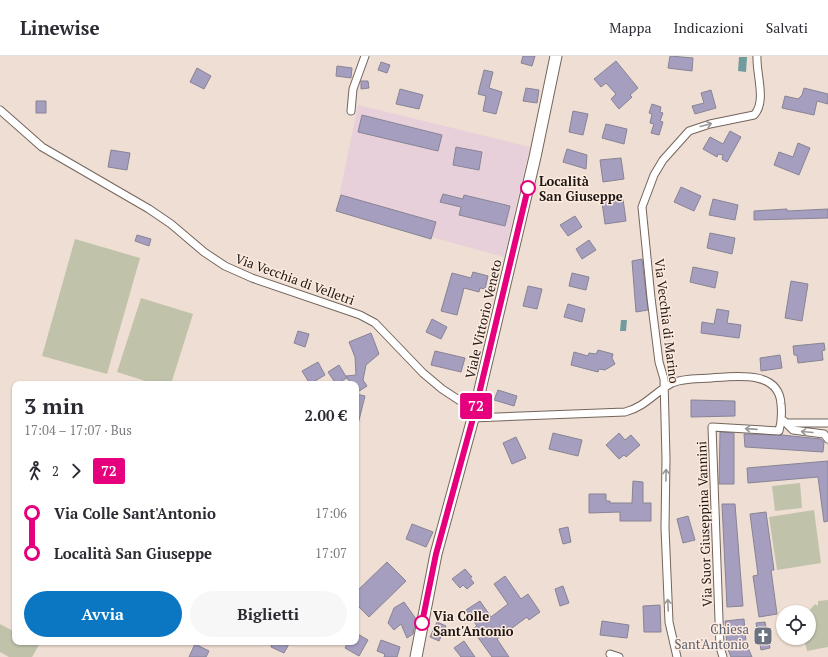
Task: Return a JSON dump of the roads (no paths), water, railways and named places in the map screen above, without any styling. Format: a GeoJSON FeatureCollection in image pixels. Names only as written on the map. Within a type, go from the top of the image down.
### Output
{"type":"FeatureCollection","features":[{"type":"Feature","properties":{"kind":"main road","name":"Viale Vittorio Veneto"},"geometry":{"type":"LineString","coordinates":[[416,657],[436,554],[474,415],[535,157],[556,56]]}},
{"type":"Feature","properties":{"kind":"street"},"geometry":{"type":"LineString","coordinates":[[351,111],[353,89],[365,56]]}},
{"type":"Feature","properties":{"kind":"street","name":"Via Vecchia di Marino"},"geometry":{"type":"LineString","coordinates":[[677,657],[669,622],[668,606],[665,528],[666,459],[664,389],[651,298],[642,207],[654,175],[663,160],[689,131],[710,124],[754,115],[759,110],[761,101],[757,56]]}},
{"type":"Feature","properties":{"kind":"street","name":"Via Vecchia di Velletri"},"geometry":{"type":"LineString","coordinates":[[0,110],[42,147],[159,216],[204,252],[225,266],[252,278],[353,313],[375,323],[423,373],[474,415]]}},
{"type":"Feature","properties":{"kind":"street"},"geometry":{"type":"LineString","coordinates":[[474,415],[493,417],[625,412],[646,402],[664,389],[679,381],[703,378],[756,378],[772,383],[779,393],[784,422],[792,430],[824,434],[828,439]]}},
{"type":"Feature","properties":{"kind":"street"},"geometry":{"type":"LineString","coordinates":[[784,422],[828,424]]}},
{"type":"Feature","properties":{"kind":"street","name":"Via Suor Giuseppina Vannini"},"geometry":{"type":"LineString","coordinates":[[723,657],[720,647],[712,427],[779,431],[784,422]]}},
{"type":"Feature","properties":{"kind":"street"},"geometry":{"type":"LineString","coordinates":[[610,654],[619,657]]}},
{"type":"Feature","properties":{"kind":"water"},"geometry":{"type":"Polygon","coordinates":[[[739,57],[747,57],[746,72],[738,71],[739,57]]]}},
{"type":"Feature","properties":{"kind":"water"},"geometry":{"type":"Polygon","coordinates":[[[621,320],[627,320],[626,331],[620,331],[621,320]]]}},
{"type":"Feature","properties":{"kind":"place","name":"Località San Giuseppe"},"geometry":{"type":"Point","coordinates":[528,188]}},
{"type":"Feature","properties":{"kind":"place","name":"Via Colle Sant'Antonio"},"geometry":{"type":"Point","coordinates":[422,623]}},
{"type":"Feature","properties":{"kind":"place","name":"Chiesa Sant'Antonio"},"geometry":{"type":"Point","coordinates":[763,636]}}]}
